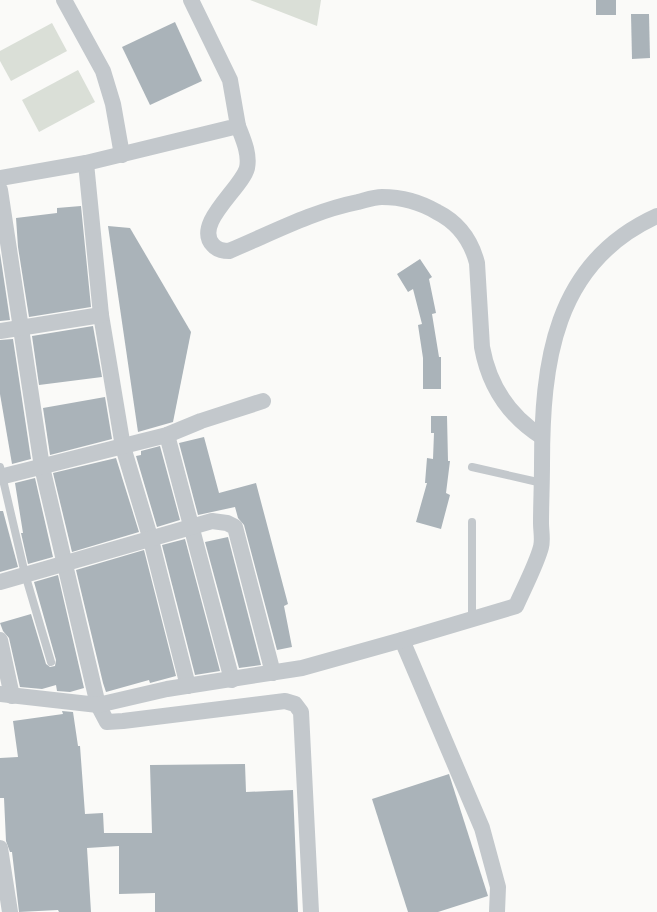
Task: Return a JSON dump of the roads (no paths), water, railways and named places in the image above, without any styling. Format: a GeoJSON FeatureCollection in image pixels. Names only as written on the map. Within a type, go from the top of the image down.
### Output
{"type":"FeatureCollection","features":[{"type":"Feature","properties":{"kind":"street"},"geometry":{"type":"LineString","coordinates":[[64,0],[103,71],[113,104],[122,155]]}},
{"type":"Feature","properties":{"kind":"street"},"geometry":{"type":"LineString","coordinates":[[191,0],[230,80],[238,126],[247,155],[247,168],[244,175],[226,198],[209,227],[208,238],[214,247],[219,250],[230,251],[317,214],[348,204],[380,197],[414,201],[443,215],[459,228],[471,244],[477,263],[482,347],[493,384],[507,407],[529,429],[542,437]]}},
{"type":"Feature","properties":{"kind":"street"},"geometry":{"type":"LineString","coordinates":[[0,178],[86,163],[238,126]]}},
{"type":"Feature","properties":{"kind":"street"},"geometry":{"type":"LineString","coordinates":[[86,163],[101,315],[123,446],[151,540],[188,686]]}},
{"type":"Feature","properties":{"kind":"street"},"geometry":{"type":"LineString","coordinates":[[0,190],[42,467],[66,563],[98,705],[107,722],[285,701],[295,704],[301,712],[311,912]]}},
{"type":"Feature","properties":{"kind":"street"},"geometry":{"type":"LineString","coordinates":[[0,640],[6,695],[98,705],[167,688],[232,680],[302,668],[516,606],[541,547],[542,437],[551,350],[558,323],[573,291],[598,258],[613,243],[629,231],[657,216]]}},
{"type":"Feature","properties":{"kind":"street"},"geometry":{"type":"LineString","coordinates":[[0,331],[101,315]]}},
{"type":"Feature","properties":{"kind":"street"},"geometry":{"type":"LineString","coordinates":[[0,473],[42,467],[167,436],[201,421],[263,401]]}},
{"type":"Feature","properties":{"kind":"street"},"geometry":{"type":"LineString","coordinates":[[167,436],[232,680]]}},
{"type":"Feature","properties":{"kind":"street"},"geometry":{"type":"LineString","coordinates":[[0,582],[151,540],[212,521],[227,523],[235,527],[273,673]]}},
{"type":"Feature","properties":{"kind":"street"},"geometry":{"type":"LineString","coordinates":[[402,640],[482,828],[498,887],[496,912]]}},
{"type":"Feature","properties":{"kind":"street"},"geometry":{"type":"LineString","coordinates":[[0,848],[10,912]]}},
{"type":"Feature","properties":{"kind":"lane"},"geometry":{"type":"LineString","coordinates":[[472,467],[542,483]]}},
{"type":"Feature","properties":{"kind":"lane"},"geometry":{"type":"LineString","coordinates":[[0,473],[25,574],[51,662]]}},
{"type":"Feature","properties":{"kind":"lane"},"geometry":{"type":"LineString","coordinates":[[472,522],[472,619]]}}]}
